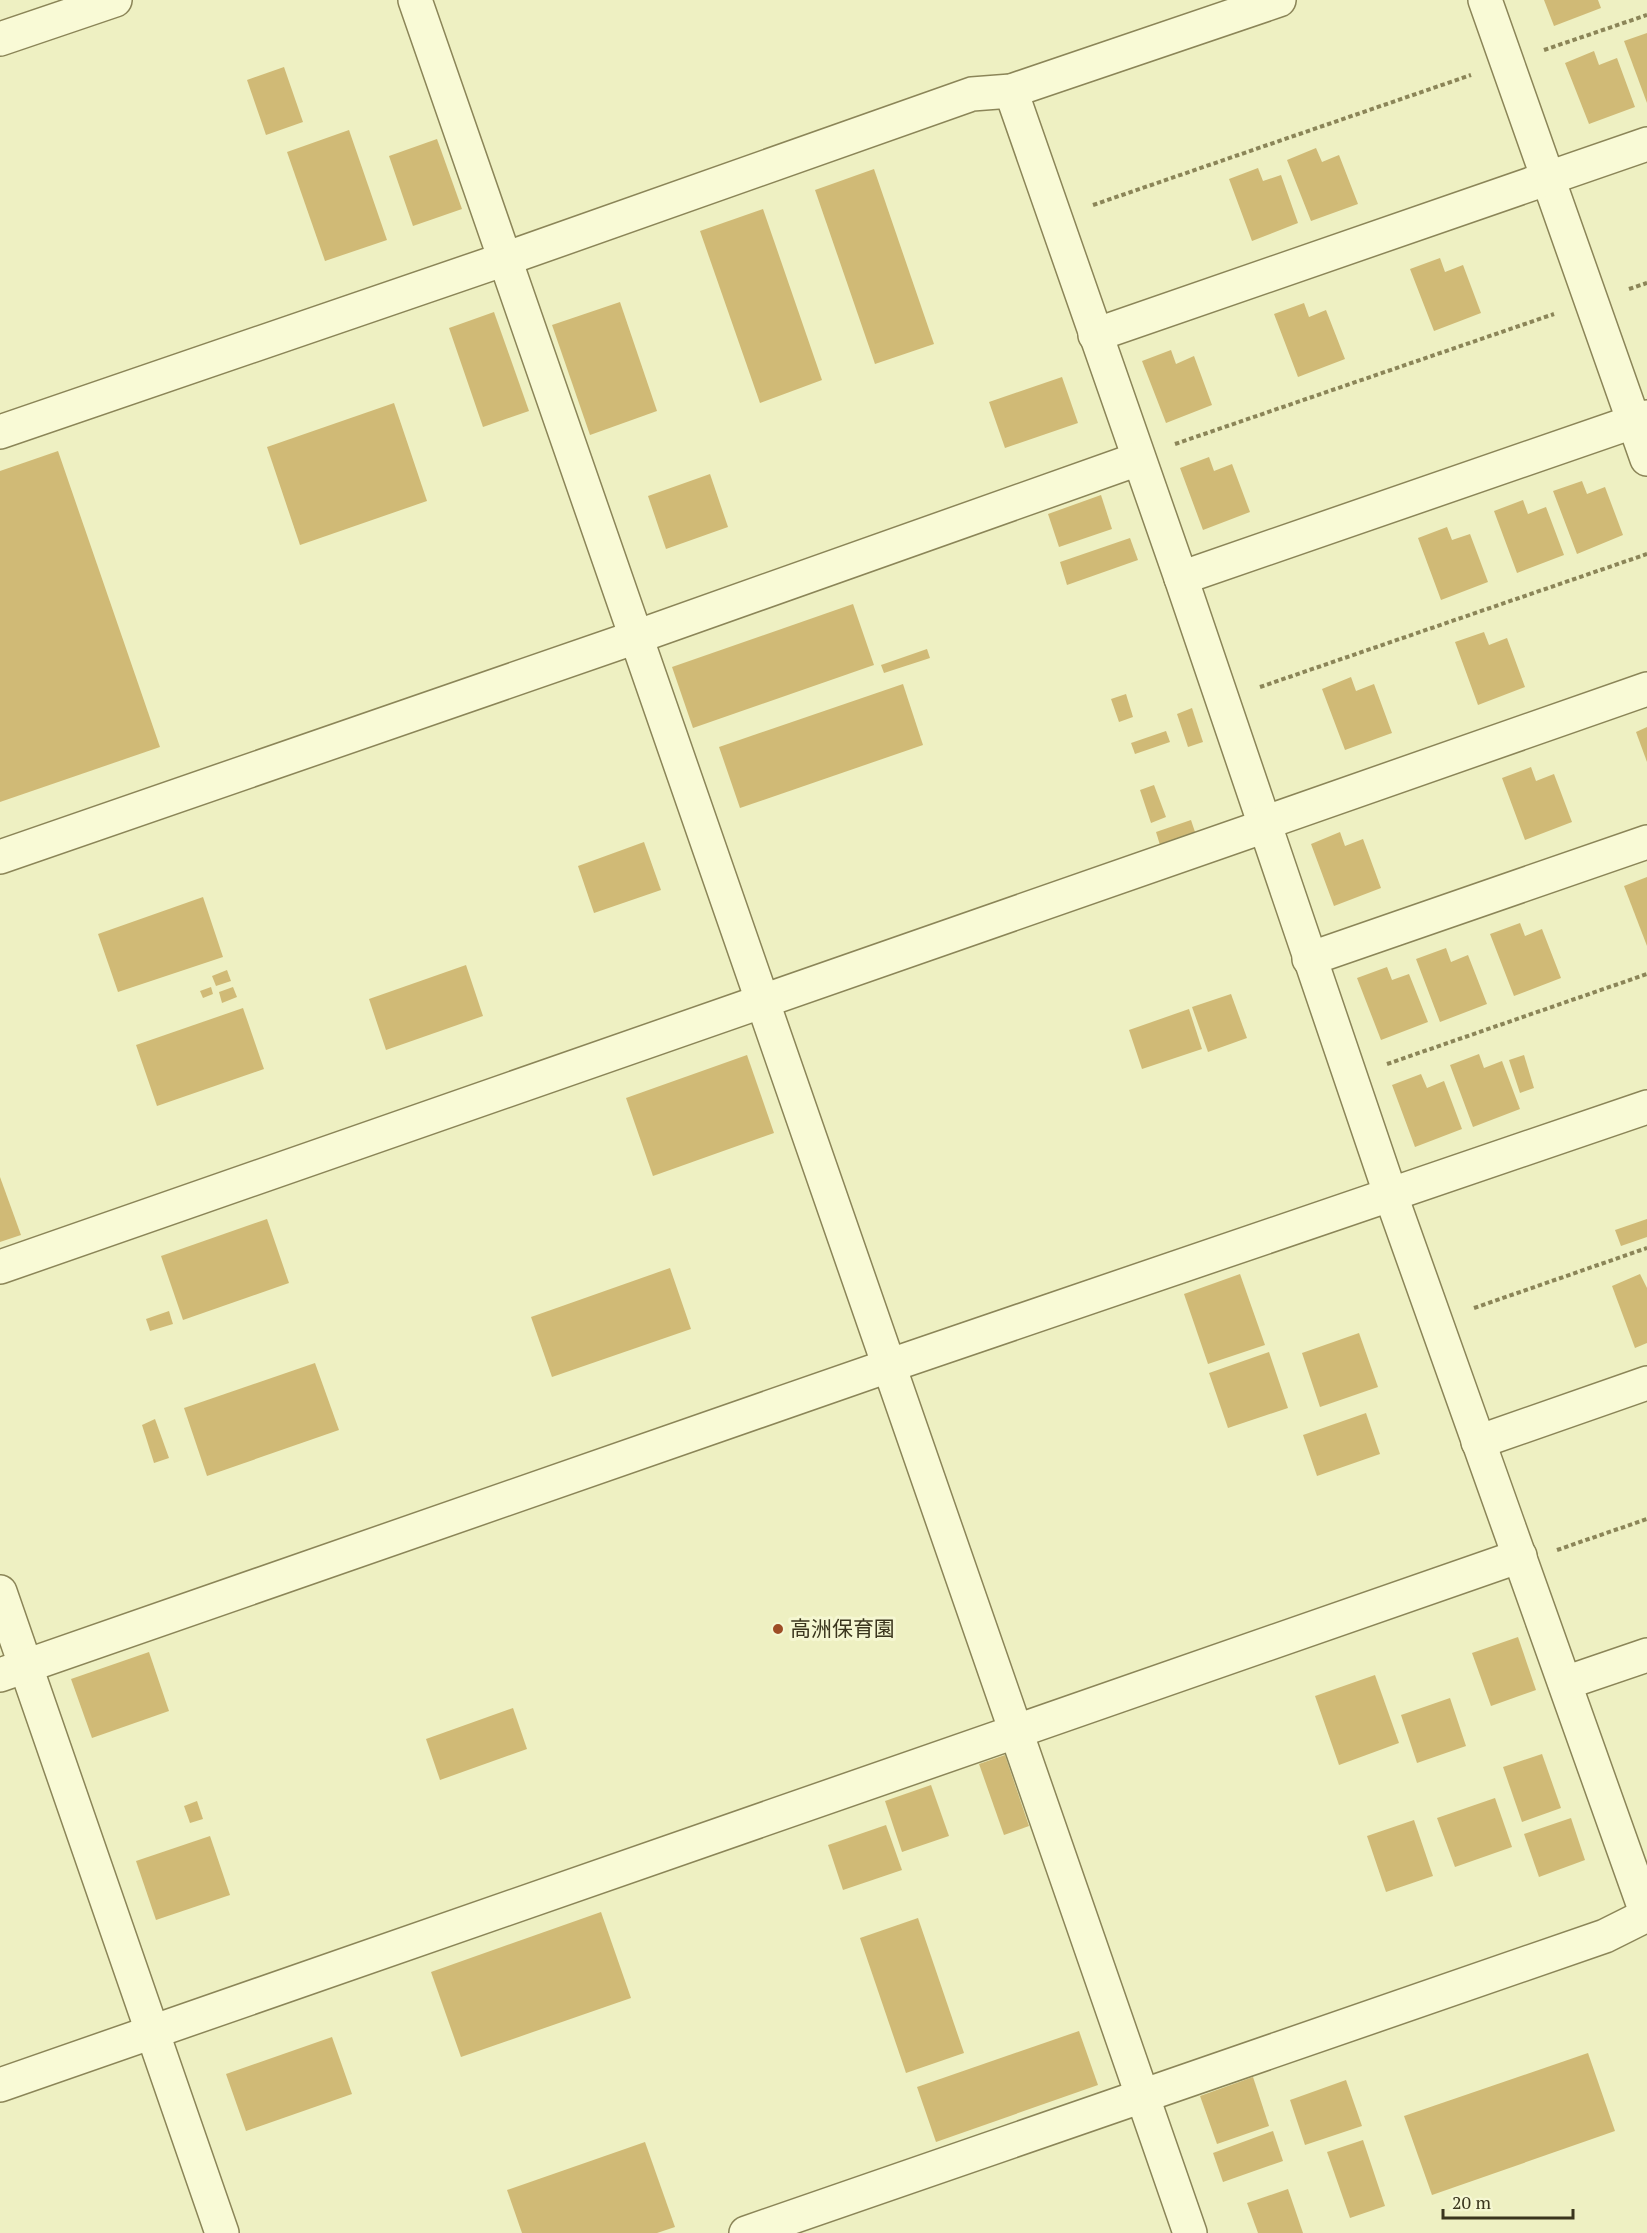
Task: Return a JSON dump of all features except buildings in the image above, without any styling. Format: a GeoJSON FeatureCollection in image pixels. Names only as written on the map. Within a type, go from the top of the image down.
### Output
{"type":"FeatureCollection","features":[{"type":"Feature","properties":{"kind":"street"},"geometry":{"type":"LineString","coordinates":[[0,39],[115,0]]}},
{"type":"Feature","properties":{"kind":"street"},"geometry":{"type":"LineString","coordinates":[[415,0],[1190,2233]]}},
{"type":"Feature","properties":{"kind":"street"},"geometry":{"type":"LineString","coordinates":[[0,432],[972,94],[1011,91],[1279,0]]}},
{"type":"Feature","properties":{"kind":"street"},"geometry":{"type":"LineString","coordinates":[[1485,0],[1592,301],[1640,419],[1647,459]]}},
{"type":"Feature","properties":{"kind":"street"},"geometry":{"type":"LineString","coordinates":[[746,2233],[1605,1936],[1647,1915],[1390,1193],[1181,578],[1011,91]]}},
{"type":"Feature","properties":{"kind":"street"},"geometry":{"type":"LineString","coordinates":[[1095,335],[1647,144]]}},
{"type":"Feature","properties":{"kind":"street"},"geometry":{"type":"LineString","coordinates":[[1181,578],[1640,419]]}},
{"type":"Feature","properties":{"kind":"street"},"geometry":{"type":"LineString","coordinates":[[0,857],[636,637],[1138,459]]}},
{"type":"Feature","properties":{"kind":"street"},"geometry":{"type":"LineString","coordinates":[[0,1267],[763,1002],[1647,689]]}},
{"type":"Feature","properties":{"kind":"street"},"geometry":{"type":"LineString","coordinates":[[1309,959],[1647,842]]}},
{"type":"Feature","properties":{"kind":"street"},"geometry":{"type":"LineString","coordinates":[[13,1671],[888,1366],[1647,1107]]}},
{"type":"Feature","properties":{"kind":"street"},"geometry":{"type":"LineString","coordinates":[[1478,1442],[1647,1383]]}},
{"type":"Feature","properties":{"kind":"street"},"geometry":{"type":"LineString","coordinates":[[0,2085],[1521,1559]]}},
{"type":"Feature","properties":{"kind":"street"},"geometry":{"type":"LineString","coordinates":[[0,1592],[13,1671],[152,2032],[222,2233]]}},
{"type":"Feature","properties":{"kind":"street"},"geometry":{"type":"LineString","coordinates":[[1565,1683],[1647,1655]]}},
{"type":"Feature","properties":{"kind":"path"},"geometry":{"type":"LineString","coordinates":[[1055,219],[1647,15]]}},
{"type":"Feature","properties":{"kind":"path"},"geometry":{"type":"LineString","coordinates":[[1138,459],[1170,446],[1647,283]]}},
{"type":"Feature","properties":{"kind":"path"},"geometry":{"type":"LineString","coordinates":[[1222,700],[1647,554]]}},
{"type":"Feature","properties":{"kind":"path"},"geometry":{"type":"LineString","coordinates":[[1350,1077],[1647,974]]}},
{"type":"Feature","properties":{"kind":"path"},"geometry":{"type":"LineString","coordinates":[[1436,1321],[1647,1248]]}},
{"type":"Feature","properties":{"kind":"path"},"geometry":{"type":"LineString","coordinates":[[1521,1559],[1647,1519]]}},
{"type":"Feature","properties":{"kind":"place","name":"高洲保育園"},"geometry":{"type":"Point","coordinates":[778,1629]}}]}
